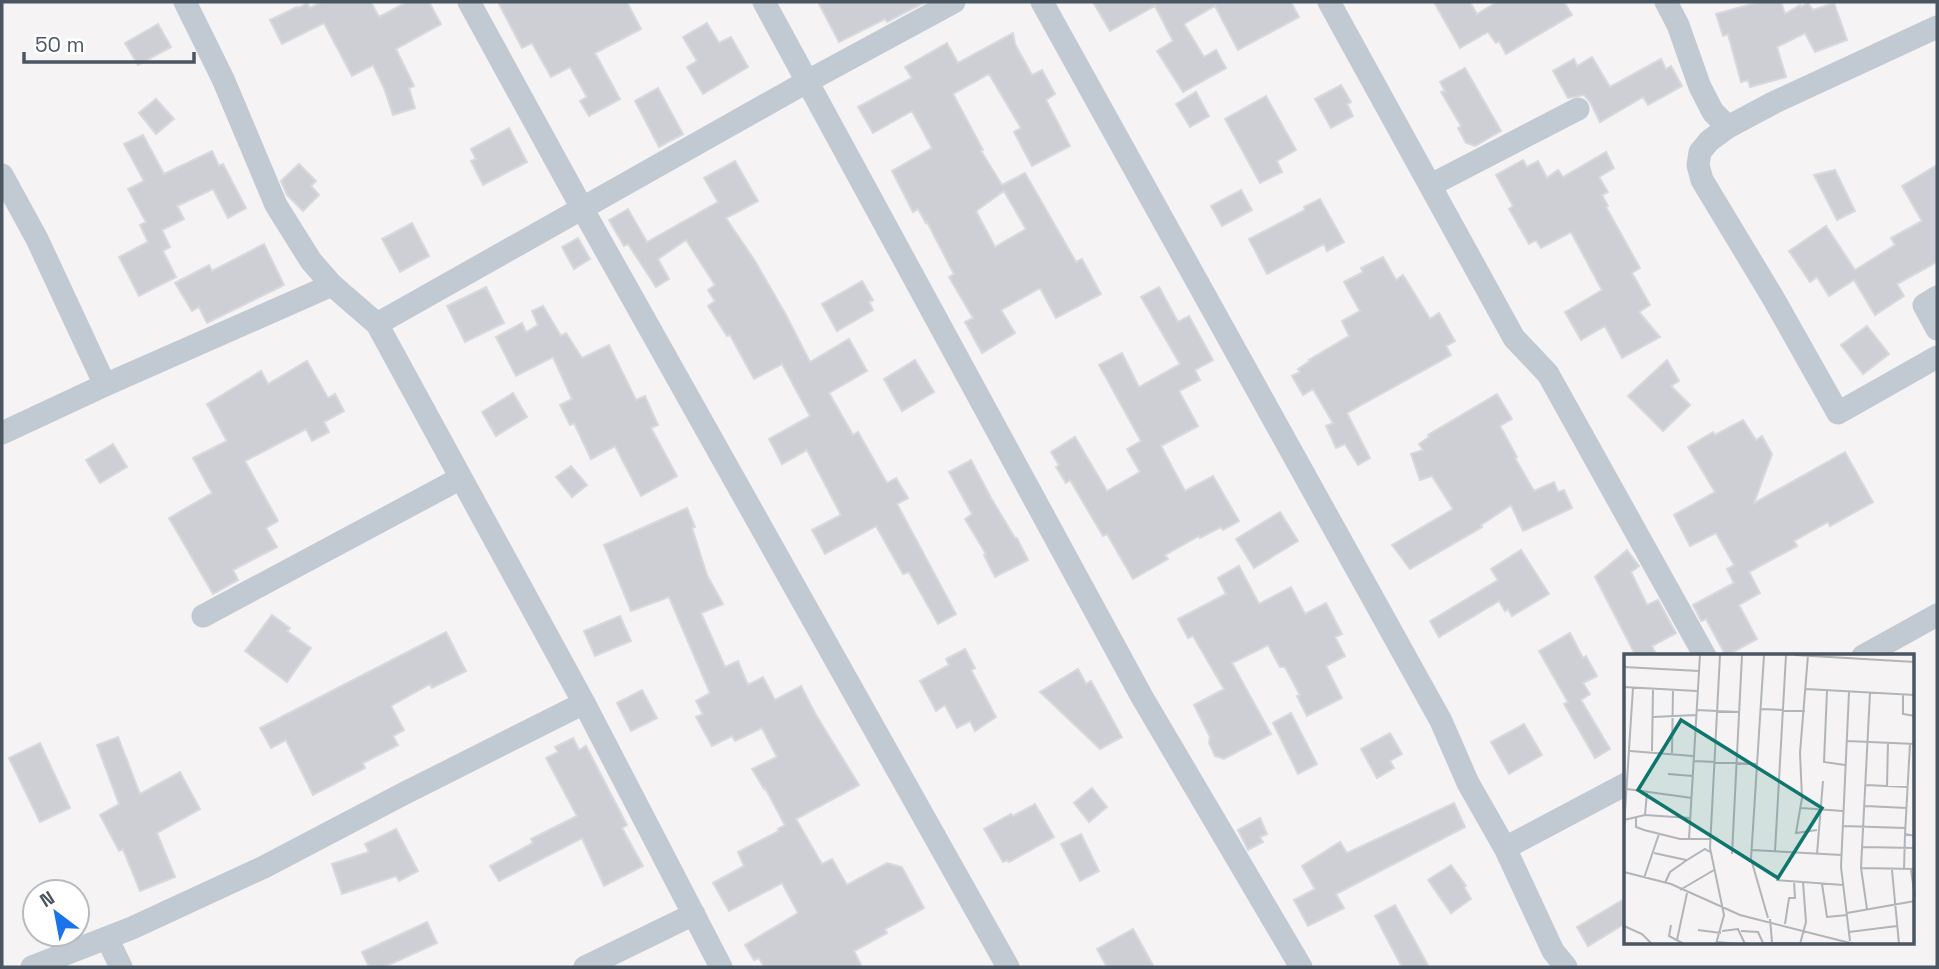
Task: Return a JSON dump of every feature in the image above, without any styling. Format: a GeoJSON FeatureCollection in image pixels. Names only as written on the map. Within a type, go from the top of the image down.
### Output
{"type":"FeatureCollection","features":[{"type":"Feature","properties":{"kind":"street"},"geometry":{"type":"LineString","coordinates":[[184,2],[223,79],[276,205],[311,261],[332,285],[377,324],[584,703],[722,967]]}},
{"type":"Feature","properties":{"kind":"street"},"geometry":{"type":"LineString","coordinates":[[469,2],[1008,967]]}},
{"type":"Feature","properties":{"kind":"street"},"geometry":{"type":"LineString","coordinates":[[764,2],[1142,697],[1301,967]]}},
{"type":"Feature","properties":{"kind":"street"},"geometry":{"type":"LineString","coordinates":[[377,324],[808,81],[954,2]]}},
{"type":"Feature","properties":{"kind":"street"},"geometry":{"type":"LineString","coordinates":[[1042,2],[1441,721],[1468,783],[1505,848],[1553,951],[1566,967]]}},
{"type":"Feature","properties":{"kind":"street"},"geometry":{"type":"LineString","coordinates":[[1329,2],[1514,338],[1548,374],[1705,654]]}},
{"type":"Feature","properties":{"kind":"street"},"geometry":{"type":"LineString","coordinates":[[1666,2],[1678,25],[1700,87],[1713,112],[1728,127]]}},
{"type":"Feature","properties":{"kind":"street"},"geometry":{"type":"LineString","coordinates":[[1937,27],[1773,103],[1728,127],[1709,141],[1700,152],[1698,165],[1702,180],[1838,413],[1937,358]]}},
{"type":"Feature","properties":{"kind":"street"},"geometry":{"type":"LineString","coordinates":[[1431,185],[1578,109]]}},
{"type":"Feature","properties":{"kind":"street"},"geometry":{"type":"LineString","coordinates":[[2,175],[37,239],[105,384]]}},
{"type":"Feature","properties":{"kind":"street"},"geometry":{"type":"LineString","coordinates":[[2,433],[105,384],[332,285]]}},
{"type":"Feature","properties":{"kind":"street"},"geometry":{"type":"LineString","coordinates":[[1937,297],[1924,305],[1937,329]]}},
{"type":"Feature","properties":{"kind":"street"},"geometry":{"type":"LineString","coordinates":[[203,616],[461,478]]}},
{"type":"Feature","properties":{"kind":"street"},"geometry":{"type":"LineString","coordinates":[[1867,654],[1937,615]]}},
{"type":"Feature","properties":{"kind":"street"},"geometry":{"type":"LineString","coordinates":[[32,967],[107,938],[264,867],[584,703]]}},
{"type":"Feature","properties":{"kind":"street"},"geometry":{"type":"LineString","coordinates":[[1505,848],[1624,785]]}},
{"type":"Feature","properties":{"kind":"street"},"geometry":{"type":"LineString","coordinates":[[585,967],[694,914]]}},
{"type":"Feature","properties":{"kind":"street"},"geometry":{"type":"LineString","coordinates":[[107,938],[121,967]]}},
{"type":"Feature","properties":{"kind":"building"},"geometry":{"type":"Polygon","coordinates":[[[322,2],[371,2],[379,17],[407,2],[429,2],[441,24],[396,49],[414,86],[409,88],[415,108],[393,115],[373,65],[352,76],[324,23],[282,44],[270,20],[307,3],[310,8],[322,2]]]}},
{"type":"Feature","properties":{"kind":"building"},"geometry":{"type":"Polygon","coordinates":[[[498,2],[627,2],[641,29],[595,53],[620,99],[589,116],[580,101],[587,97],[570,67],[551,77],[532,43],[522,48],[498,2]]]}},
{"type":"Feature","properties":{"kind":"building"},"geometry":{"type":"Polygon","coordinates":[[[818,2],[925,2],[887,22],[885,19],[839,42],[818,2]]]}},
{"type":"Feature","properties":{"kind":"building"},"geometry":{"type":"Polygon","coordinates":[[[1093,2],[1291,2],[1299,17],[1238,50],[1215,6],[1184,24],[1204,57],[1216,50],[1226,68],[1183,92],[1157,51],[1173,41],[1155,6],[1110,31],[1093,2]]]}},
{"type":"Feature","properties":{"kind":"building"},"geometry":{"type":"Polygon","coordinates":[[[1434,2],[1470,2],[1477,14],[1497,2],[1564,2],[1572,15],[1506,54],[1499,41],[1496,43],[1488,32],[1460,48],[1434,2]]]}},
{"type":"Feature","properties":{"kind":"building"},"geometry":{"type":"Polygon","coordinates":[[[1759,2],[1781,2],[1785,14],[1808,3],[1813,10],[1834,3],[1847,40],[1815,52],[1805,33],[1777,47],[1786,77],[1750,87],[1748,80],[1741,82],[1728,34],[1723,36],[1716,14],[1759,2]]]}},
{"type":"Feature","properties":{"kind":"building"},"geometry":{"type":"Polygon","coordinates":[[[707,23],[719,43],[731,37],[748,67],[703,94],[687,67],[697,61],[683,37],[707,23]]]}},
{"type":"Feature","properties":{"kind":"building"},"geometry":{"type":"Polygon","coordinates":[[[158,24],[171,47],[138,65],[125,43],[158,24]]]}},
{"type":"Feature","properties":{"kind":"building"},"geometry":{"type":"Polygon","coordinates":[[[1013,33],[1015,44],[1032,75],[1042,70],[1055,94],[1046,100],[1070,146],[1032,166],[1014,132],[1021,128],[989,74],[953,94],[983,150],[981,151],[1002,185],[1025,173],[1076,262],[1082,259],[1101,294],[1056,318],[1040,288],[1001,310],[1015,333],[982,353],[965,322],[973,318],[949,277],[954,274],[927,222],[918,209],[913,212],[892,171],[932,148],[912,111],[873,133],[858,107],[912,78],[905,67],[947,43],[958,63],[1013,33]],[[1004,191],[976,211],[995,247],[1026,229],[1004,191]]]}},
{"type":"Feature","properties":{"kind":"building"},"geometry":{"type":"Polygon","coordinates":[[[1592,57],[1610,87],[1661,59],[1666,69],[1671,66],[1682,86],[1648,105],[1643,97],[1600,122],[1584,95],[1568,98],[1553,71],[1574,59],[1577,66],[1592,57]]]}},
{"type":"Feature","properties":{"kind":"building"},"geometry":{"type":"Polygon","coordinates":[[[1465,68],[1501,131],[1475,146],[1466,143],[1458,128],[1461,126],[1441,92],[1445,91],[1440,82],[1465,68]]]}},
{"type":"Feature","properties":{"kind":"building"},"geometry":{"type":"Polygon","coordinates":[[[1341,85],[1351,102],[1347,104],[1353,116],[1331,128],[1315,99],[1341,85]]]}},
{"type":"Feature","properties":{"kind":"building"},"geometry":{"type":"Polygon","coordinates":[[[658,88],[683,134],[659,147],[635,101],[658,88]]]}},
{"type":"Feature","properties":{"kind":"building"},"geometry":{"type":"Polygon","coordinates":[[[1196,92],[1209,116],[1190,127],[1176,104],[1196,92]]]}},
{"type":"Feature","properties":{"kind":"building"},"geometry":{"type":"Polygon","coordinates":[[[1266,96],[1296,150],[1277,161],[1282,172],[1260,183],[1225,119],[1266,96]]]}},
{"type":"Feature","properties":{"kind":"building"},"geometry":{"type":"Polygon","coordinates":[[[156,99],[174,119],[156,134],[139,113],[156,99]]]}},
{"type":"Feature","properties":{"kind":"building"},"geometry":{"type":"Polygon","coordinates":[[[509,128],[527,162],[483,185],[471,161],[476,159],[471,149],[509,128]]]}},
{"type":"Feature","properties":{"kind":"building"},"geometry":{"type":"Polygon","coordinates":[[[143,135],[164,174],[212,151],[219,166],[223,164],[246,208],[228,218],[213,189],[177,206],[184,219],[162,230],[170,247],[163,251],[176,277],[139,296],[119,257],[148,242],[140,225],[146,222],[128,189],[144,181],[124,144],[143,135]]]}},
{"type":"Feature","properties":{"kind":"building"},"geometry":{"type":"Polygon","coordinates":[[[1606,152],[1614,168],[1599,177],[1608,192],[1602,195],[1640,268],[1632,273],[1650,305],[1639,312],[1660,337],[1622,358],[1605,326],[1581,340],[1565,312],[1602,290],[1571,232],[1541,248],[1536,240],[1529,244],[1509,209],[1513,206],[1496,175],[1523,160],[1527,167],[1538,161],[1547,178],[1558,170],[1563,177],[1606,152]]]}},
{"type":"Feature","properties":{"kind":"building"},"geometry":{"type":"Polygon","coordinates":[[[735,161],[758,201],[726,218],[755,261],[810,362],[849,339],[867,371],[829,393],[853,435],[858,432],[887,483],[896,478],[908,498],[897,504],[956,614],[938,624],[909,572],[903,574],[876,526],[825,554],[812,530],[841,515],[807,450],[782,464],[769,439],[810,416],[782,364],[754,379],[730,335],[727,336],[708,306],[715,301],[708,290],[715,285],[686,240],[658,259],[669,279],[656,287],[628,244],[624,246],[609,220],[628,209],[647,242],[718,202],[704,178],[735,161]]]}},
{"type":"Feature","properties":{"kind":"building"},"geometry":{"type":"Polygon","coordinates":[[[299,164],[316,181],[311,186],[319,195],[303,211],[287,195],[281,181],[299,164]]]}},
{"type":"Feature","properties":{"kind":"building"},"geometry":{"type":"Polygon","coordinates":[[[1937,165],[1937,262],[1897,284],[1904,296],[1875,315],[1854,280],[1829,296],[1817,277],[1810,282],[1789,251],[1826,226],[1855,270],[1895,245],[1891,238],[1922,221],[1902,186],[1937,165]]]}},
{"type":"Feature","properties":{"kind":"building"},"geometry":{"type":"Polygon","coordinates":[[[1835,170],[1855,211],[1837,220],[1814,175],[1835,170]]]}},
{"type":"Feature","properties":{"kind":"building"},"geometry":{"type":"Polygon","coordinates":[[[1241,190],[1252,210],[1222,226],[1211,206],[1241,190]]]}},
{"type":"Feature","properties":{"kind":"building"},"geometry":{"type":"Polygon","coordinates":[[[1320,199],[1344,242],[1327,251],[1324,244],[1267,274],[1249,239],[1305,210],[1304,207],[1320,199]]]}},
{"type":"Feature","properties":{"kind":"building"},"geometry":{"type":"Polygon","coordinates":[[[412,223],[429,256],[400,272],[382,239],[412,223]]]}},
{"type":"Feature","properties":{"kind":"building"},"geometry":{"type":"Polygon","coordinates":[[[578,238],[590,259],[574,269],[562,247],[578,238]]]}},
{"type":"Feature","properties":{"kind":"building"},"geometry":{"type":"Polygon","coordinates":[[[264,244],[284,285],[207,323],[199,307],[192,311],[175,283],[209,265],[212,271],[264,244]]]}},
{"type":"Feature","properties":{"kind":"building"},"geometry":{"type":"Polygon","coordinates":[[[1383,257],[1396,280],[1403,275],[1430,319],[1439,313],[1455,341],[1446,346],[1451,355],[1347,413],[1370,458],[1358,465],[1345,444],[1336,448],[1326,426],[1333,423],[1313,389],[1303,395],[1292,376],[1300,372],[1298,369],[1309,360],[1349,336],[1342,321],[1360,311],[1344,282],[1363,272],[1361,268],[1383,257]]]}},
{"type":"Feature","properties":{"kind":"building"},"geometry":{"type":"Polygon","coordinates":[[[862,281],[873,300],[869,302],[873,310],[837,331],[822,304],[862,281]]]}},
{"type":"Feature","properties":{"kind":"building"},"geometry":{"type":"Polygon","coordinates":[[[486,287],[504,323],[465,342],[447,306],[486,287]]]}},
{"type":"Feature","properties":{"kind":"building"},"geometry":{"type":"Polygon","coordinates":[[[1159,287],[1178,322],[1189,316],[1213,360],[1195,370],[1200,380],[1179,391],[1198,426],[1161,446],[1185,491],[1213,476],[1239,521],[1223,530],[1221,527],[1200,538],[1199,536],[1165,555],[1168,559],[1133,579],[1107,534],[1103,536],[1070,480],[1066,483],[1051,452],[1075,437],[1107,491],[1140,472],[1127,449],[1141,441],[1099,365],[1122,353],[1139,387],[1180,364],[1141,297],[1159,287]]]}},
{"type":"Feature","properties":{"kind":"building"},"geometry":{"type":"Polygon","coordinates":[[[543,306],[561,336],[566,333],[582,358],[609,345],[636,400],[645,396],[658,425],[651,428],[677,476],[641,496],[615,446],[591,459],[574,423],[570,425],[560,405],[572,399],[553,357],[516,376],[496,337],[522,323],[526,332],[538,325],[532,311],[543,306]]]}},
{"type":"Feature","properties":{"kind":"building"},"geometry":{"type":"Polygon","coordinates":[[[1867,326],[1889,354],[1863,374],[1841,345],[1867,326]]]}},
{"type":"Feature","properties":{"kind":"building"},"geometry":{"type":"Polygon","coordinates":[[[915,360],[934,392],[902,411],[884,379],[915,360]]]}},
{"type":"Feature","properties":{"kind":"building"},"geometry":{"type":"Polygon","coordinates":[[[1667,360],[1679,381],[1671,386],[1690,405],[1663,431],[1628,396],[1667,360]]]}},
{"type":"Feature","properties":{"kind":"building"},"geometry":{"type":"Polygon","coordinates":[[[307,361],[328,398],[335,394],[344,411],[324,422],[329,432],[312,441],[306,429],[245,461],[278,521],[266,528],[277,547],[233,570],[238,580],[213,594],[169,518],[212,493],[193,458],[227,441],[207,404],[261,371],[268,384],[307,361]]]}},
{"type":"Feature","properties":{"kind":"building"},"geometry":{"type":"Polygon","coordinates":[[[513,393],[527,417],[496,436],[482,412],[513,393]]]}},
{"type":"Feature","properties":{"kind":"building"},"geometry":{"type":"Polygon","coordinates":[[[1497,394],[1512,419],[1500,426],[1534,491],[1554,482],[1558,492],[1564,490],[1572,508],[1523,531],[1511,505],[1481,525],[1482,527],[1410,569],[1392,545],[1453,509],[1432,476],[1420,480],[1411,454],[1423,450],[1419,444],[1429,437],[1428,435],[1497,394]]]}},
{"type":"Feature","properties":{"kind":"building"},"geometry":{"type":"Polygon","coordinates":[[[1743,420],[1756,440],[1762,436],[1772,454],[1754,503],[1845,452],[1873,502],[1830,526],[1828,522],[1794,541],[1797,546],[1749,572],[1760,593],[1739,605],[1757,639],[1730,654],[1725,654],[1706,619],[1701,621],[1693,605],[1734,583],[1727,569],[1734,565],[1716,533],[1690,546],[1674,515],[1715,492],[1688,447],[1713,432],[1715,435],[1743,420]]]}},
{"type":"Feature","properties":{"kind":"building"},"geometry":{"type":"Polygon","coordinates":[[[113,444],[127,467],[100,483],[86,460],[113,444]]]}},
{"type":"Feature","properties":{"kind":"building"},"geometry":{"type":"Polygon","coordinates":[[[971,460],[1028,560],[995,577],[984,555],[986,554],[965,519],[972,514],[949,472],[971,460]]]}},
{"type":"Feature","properties":{"kind":"building"},"geometry":{"type":"Polygon","coordinates":[[[571,466],[587,485],[572,497],[556,477],[571,466]]]}},
{"type":"Feature","properties":{"kind":"building"},"geometry":{"type":"Polygon","coordinates":[[[687,508],[695,527],[692,528],[707,575],[723,604],[701,613],[725,667],[738,661],[748,685],[763,677],[775,700],[801,686],[859,785],[796,819],[822,864],[832,859],[847,885],[887,863],[902,867],[924,908],[885,929],[887,933],[854,951],[862,967],[764,967],[759,958],[754,960],[745,945],[798,913],[782,883],[729,911],[713,883],[744,866],[738,852],[779,831],[778,829],[785,825],[752,769],[777,757],[762,728],[735,741],[732,736],[712,746],[696,717],[703,714],[696,701],[710,693],[669,597],[631,611],[604,545],[687,508]]]}},
{"type":"Feature","properties":{"kind":"building"},"geometry":{"type":"Polygon","coordinates":[[[1280,512],[1298,541],[1254,568],[1236,539],[1280,512]]]}},
{"type":"Feature","properties":{"kind":"building"},"geometry":{"type":"Polygon","coordinates":[[[1521,550],[1549,594],[1512,616],[1499,601],[1439,637],[1430,621],[1498,580],[1491,569],[1521,550]]]}},
{"type":"Feature","properties":{"kind":"building"},"geometry":{"type":"Polygon","coordinates":[[[1627,550],[1639,566],[1631,572],[1647,605],[1658,600],[1676,633],[1652,646],[1656,654],[1635,654],[1595,577],[1627,550]]]}},
{"type":"Feature","properties":{"kind":"building"},"geometry":{"type":"Polygon","coordinates":[[[1239,566],[1259,604],[1291,587],[1305,614],[1326,603],[1342,634],[1335,637],[1345,656],[1326,666],[1342,698],[1307,716],[1297,696],[1300,695],[1285,667],[1280,667],[1268,645],[1232,663],[1271,734],[1224,759],[1215,756],[1209,743],[1210,737],[1194,705],[1224,689],[1193,636],[1188,638],[1178,619],[1226,594],[1218,578],[1239,566]]]}},
{"type":"Feature","properties":{"kind":"building"},"geometry":{"type":"Polygon","coordinates":[[[272,615],[290,628],[287,631],[311,648],[287,682],[245,651],[272,615]]]}},
{"type":"Feature","properties":{"kind":"building"},"geometry":{"type":"Polygon","coordinates":[[[620,616],[631,641],[595,656],[584,631],[620,616]]]}},
{"type":"Feature","properties":{"kind":"building"},"geometry":{"type":"Polygon","coordinates":[[[446,632],[466,671],[432,688],[430,684],[391,706],[404,730],[393,736],[398,745],[363,763],[365,768],[313,795],[286,740],[271,748],[260,728],[446,632]]]}},
{"type":"Feature","properties":{"kind":"building"},"geometry":{"type":"Polygon","coordinates":[[[1570,633],[1583,658],[1586,656],[1597,676],[1583,683],[1590,694],[1581,700],[1610,749],[1595,758],[1564,704],[1568,702],[1539,651],[1570,633]]]}},
{"type":"Feature","properties":{"kind":"building"},"geometry":{"type":"Polygon","coordinates":[[[965,649],[975,668],[971,670],[996,717],[975,731],[970,721],[957,728],[945,705],[936,711],[920,681],[949,665],[946,659],[965,649]]]}},
{"type":"Feature","properties":{"kind":"building"},"geometry":{"type":"Polygon","coordinates":[[[1078,669],[1086,684],[1091,681],[1122,737],[1100,749],[1040,692],[1078,669]]]}},
{"type":"Feature","properties":{"kind":"building"},"geometry":{"type":"Polygon","coordinates":[[[642,690],[657,718],[631,731],[617,703],[642,690]]]}},
{"type":"Feature","properties":{"kind":"building"},"geometry":{"type":"Polygon","coordinates":[[[1291,713],[1317,764],[1298,774],[1273,723],[1291,713]]]}},
{"type":"Feature","properties":{"kind":"building"},"geometry":{"type":"Polygon","coordinates":[[[1524,724],[1542,755],[1509,774],[1491,742],[1524,724]]]}},
{"type":"Feature","properties":{"kind":"building"},"geometry":{"type":"Polygon","coordinates":[[[1390,733],[1402,754],[1390,761],[1394,768],[1377,778],[1361,749],[1390,733]]]}},
{"type":"Feature","properties":{"kind":"building"},"geometry":{"type":"Polygon","coordinates":[[[118,737],[140,794],[180,772],[200,809],[157,833],[175,877],[140,891],[123,849],[119,851],[100,815],[119,804],[97,745],[118,737]]]}},
{"type":"Feature","properties":{"kind":"building"},"geometry":{"type":"Polygon","coordinates":[[[573,738],[579,750],[586,746],[627,825],[622,828],[643,866],[604,886],[582,838],[499,881],[490,866],[533,843],[531,839],[577,816],[546,758],[558,752],[555,747],[573,738]]]}},
{"type":"Feature","properties":{"kind":"building"},"geometry":{"type":"Polygon","coordinates":[[[40,743],[70,808],[40,822],[9,758],[40,743]]]}},
{"type":"Feature","properties":{"kind":"building"},"geometry":{"type":"Polygon","coordinates":[[[1092,788],[1107,807],[1089,822],[1074,803],[1092,788]]]}},
{"type":"Feature","properties":{"kind":"building"},"geometry":{"type":"Polygon","coordinates":[[[1454,803],[1465,827],[1336,894],[1344,908],[1308,926],[1294,900],[1315,889],[1302,866],[1340,842],[1347,853],[1454,803]]]}},
{"type":"Feature","properties":{"kind":"building"},"geometry":{"type":"Polygon","coordinates":[[[1035,804],[1054,837],[1009,862],[1003,862],[984,829],[1035,804]]]}},
{"type":"Feature","properties":{"kind":"building"},"geometry":{"type":"Polygon","coordinates":[[[1260,818],[1267,834],[1260,837],[1263,842],[1248,850],[1238,830],[1260,818]]]}},
{"type":"Feature","properties":{"kind":"building"},"geometry":{"type":"Polygon","coordinates":[[[396,829],[418,871],[399,881],[396,876],[342,894],[332,864],[369,852],[365,844],[396,829]]]}},
{"type":"Feature","properties":{"kind":"building"},"geometry":{"type":"Polygon","coordinates":[[[1081,834],[1099,871],[1080,881],[1061,844],[1081,834]]]}},
{"type":"Feature","properties":{"kind":"building"},"geometry":{"type":"Polygon","coordinates":[[[1451,865],[1466,886],[1464,887],[1471,899],[1451,913],[1428,880],[1451,865]]]}},
{"type":"Feature","properties":{"kind":"building"},"geometry":{"type":"Polygon","coordinates":[[[1624,899],[1624,924],[1588,946],[1577,927],[1624,899]]]}},
{"type":"Feature","properties":{"kind":"building"},"geometry":{"type":"Polygon","coordinates":[[[1395,905],[1429,967],[1402,967],[1375,916],[1395,905]]]}},
{"type":"Feature","properties":{"kind":"building"},"geometry":{"type":"Polygon","coordinates":[[[427,922],[437,943],[384,967],[369,967],[362,952],[427,922]]]}},
{"type":"Feature","properties":{"kind":"building"},"geometry":{"type":"Polygon","coordinates":[[[1133,929],[1154,967],[1107,967],[1097,949],[1133,929]]]}}]}
